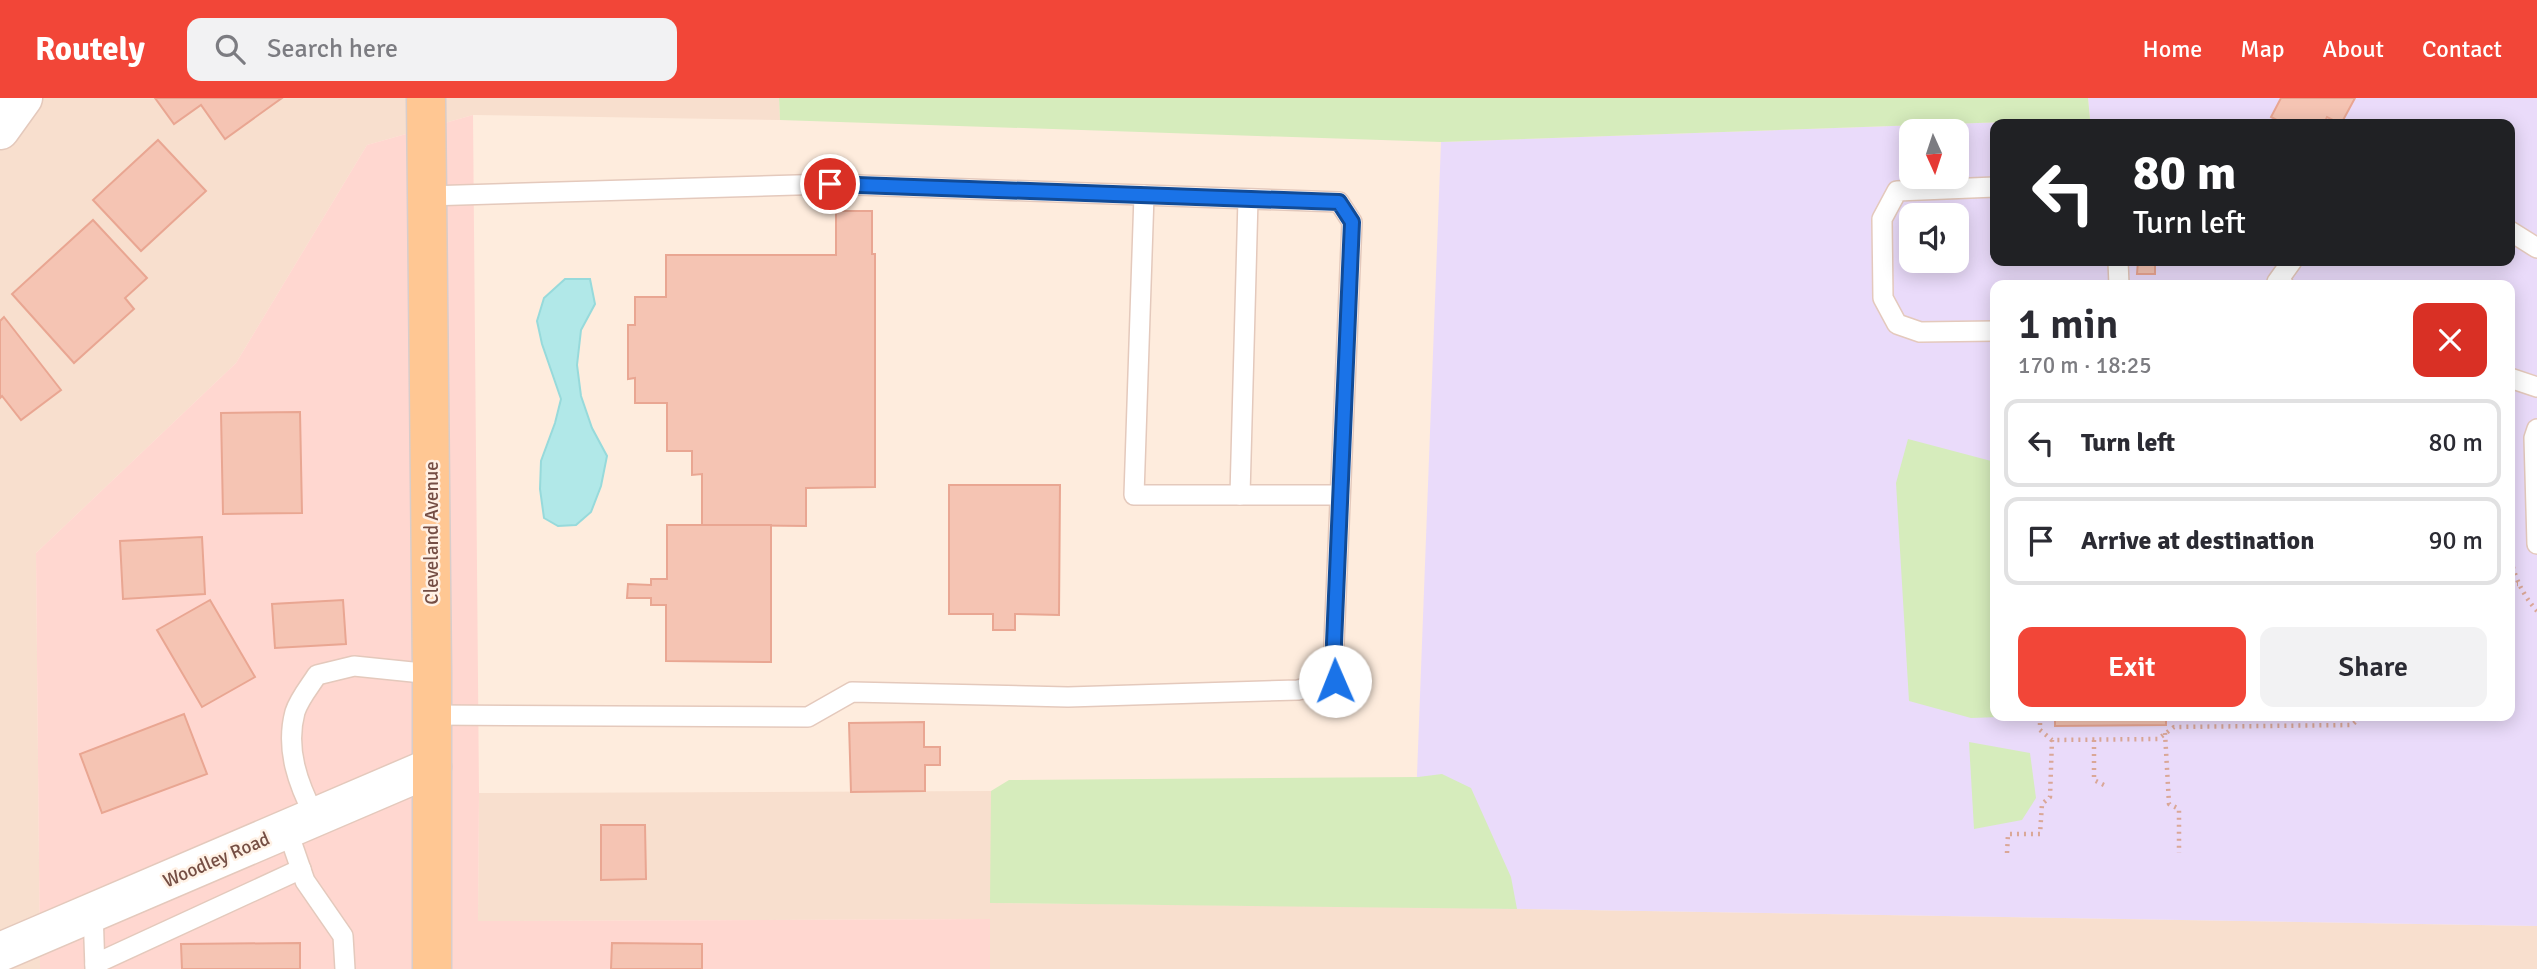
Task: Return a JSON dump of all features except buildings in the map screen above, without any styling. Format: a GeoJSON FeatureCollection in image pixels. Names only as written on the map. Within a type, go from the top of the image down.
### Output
{"type":"FeatureCollection","features":[{"type":"Feature","properties":{"kind":"main road","name":"Cleveland Avenue"},"geometry":{"type":"LineString","coordinates":[[426,98],[432,969]]}},
{"type":"Feature","properties":{"kind":"street"},"geometry":{"type":"LineString","coordinates":[[0,130],[23,98]]}},
{"type":"Feature","properties":{"kind":"street","name":"Woodley Road"},"geometry":{"type":"LineString","coordinates":[[0,952],[432,767]]}},
{"type":"Feature","properties":{"kind":"lane"},"geometry":{"type":"LineString","coordinates":[[427,196],[830,184],[1339,202],[1352,222],[1335,681],[1298,690],[1068,696],[852,692],[808,717],[432,715]]}},
{"type":"Feature","properties":{"kind":"lane"},"geometry":{"type":"LineString","coordinates":[[1990,187],[1897,191],[1882,219],[1883,298],[1897,324],[1920,332],[1990,331]]}},
{"type":"Feature","properties":{"kind":"lane"},"geometry":{"type":"LineString","coordinates":[[1144,195],[1134,495],[1340,495]]}},
{"type":"Feature","properties":{"kind":"lane"},"geometry":{"type":"LineString","coordinates":[[1240,495],[1248,199]]}},
{"type":"Feature","properties":{"kind":"lane"},"geometry":{"type":"LineString","coordinates":[[2515,234],[2537,248]]}},
{"type":"Feature","properties":{"kind":"lane"},"geometry":{"type":"LineString","coordinates":[[2515,380],[2537,387]]}},
{"type":"Feature","properties":{"kind":"lane"},"geometry":{"type":"LineString","coordinates":[[2537,429],[2534,438],[2537,544]]}},
{"type":"Feature","properties":{"kind":"lane"},"geometry":{"type":"LineString","coordinates":[[345,969],[342,936],[305,881],[301,869],[300,788],[290,748],[296,711],[317,674],[355,666],[432,674]]}},
{"type":"Feature","properties":{"kind":"lane"},"geometry":{"type":"LineString","coordinates":[[93,912],[95,966],[301,869]]}},
{"type":"Feature","properties":{"kind":"path"},"geometry":{"type":"LineString","coordinates":[[2040,721],[2040,730],[2052,740],[2158,739],[2174,727],[2352,724],[2356,721]]}},
{"type":"Feature","properties":{"kind":"path"},"geometry":{"type":"LineString","coordinates":[[2165,733],[2169,804],[2179,809],[2179,853]]}},
{"type":"Feature","properties":{"kind":"path"},"geometry":{"type":"LineString","coordinates":[[2007,853],[2008,834],[2040,834],[2042,804],[2050,796],[2052,740]]}},
{"type":"Feature","properties":{"kind":"path"},"geometry":{"type":"LineString","coordinates":[[2094,740],[2094,780],[2106,786]]}},
{"type":"Feature","properties":{"kind":"shaded area"},"geometry":{"type":"Polygon","coordinates":[[[0,98],[779,98],[780,120],[473,115],[367,145],[236,363],[36,553],[40,969],[0,969],[0,98]]]}},
{"type":"Feature","properties":{"kind":"shaded area"},"geometry":{"type":"Polygon","coordinates":[[[2088,98],[2537,98],[2537,926],[1412,907],[1441,142],[1899,126],[1899,189],[1969,189],[1969,123],[1990,123],[1990,266],[2515,266],[2515,119],[2090,119],[2088,98]]]}},
{"type":"Feature","properties":{"kind":"shaded area"},"geometry":{"type":"Polygon","coordinates":[[[473,115],[478,921],[990,919],[990,969],[40,969],[36,553],[236,363],[367,145],[473,115]]]}},
{"type":"Feature","properties":{"kind":"shaded area"},"geometry":{"type":"Polygon","coordinates":[[[991,791],[991,903],[1412,907],[2537,926],[2537,969],[990,969],[990,919],[478,921],[479,793],[991,791]]]}},
{"type":"Feature","properties":{"kind":"green space"},"geometry":{"type":"Polygon","coordinates":[[[779,98],[2088,98],[2090,119],[1990,119],[1990,123],[1969,123],[1969,119],[1899,119],[1899,126],[1441,142],[780,120],[779,98]]]}},
{"type":"Feature","properties":{"kind":"green space"},"geometry":{"type":"Polygon","coordinates":[[[1908,439],[1990,461],[1990,717],[1971,718],[1909,701],[1896,483],[1908,439]]]}},
{"type":"Feature","properties":{"kind":"green space"},"geometry":{"type":"Polygon","coordinates":[[[1969,742],[2030,753],[2036,798],[2022,820],[1974,829],[1969,742]]]}},
{"type":"Feature","properties":{"kind":"green space"},"geometry":{"type":"Polygon","coordinates":[[[1442,774],[1471,788],[1511,877],[1517,909],[990,903],[991,791],[1009,780],[1418,777],[1442,774]]]}},
{"type":"Feature","properties":{"kind":"water"},"geometry":{"type":"Polygon","coordinates":[[[565,279],[590,279],[595,304],[581,330],[577,365],[581,396],[592,428],[607,456],[601,486],[591,512],[576,525],[558,526],[544,518],[540,489],[541,461],[561,399],[537,321],[544,298],[565,279]]]}},
{"type":"Feature","properties":{"kind":"route"},"geometry":{"type":"LineString","coordinates":[[830,184],[1339,202],[1352,222],[1334,643],[1335,681]]}}]}
